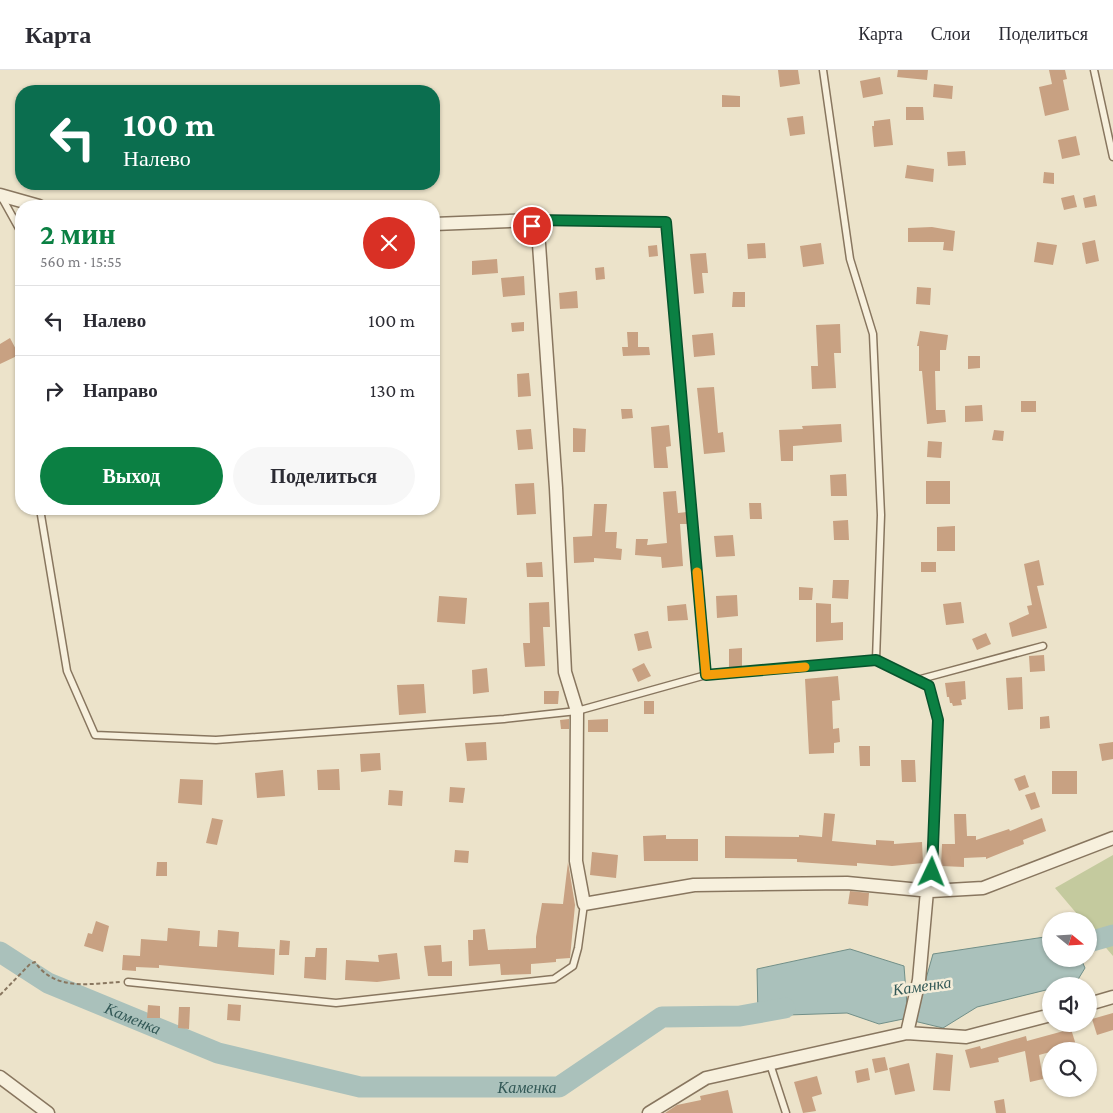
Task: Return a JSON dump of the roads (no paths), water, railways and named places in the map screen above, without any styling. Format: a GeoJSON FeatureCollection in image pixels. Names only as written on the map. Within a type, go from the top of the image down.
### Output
{"type":"FeatureCollection","features":[{"type":"Feature","properties":{"kind":"street"},"geometry":{"type":"LineString","coordinates":[[0,195],[18,200]]}},
{"type":"Feature","properties":{"kind":"street"},"geometry":{"type":"LineString","coordinates":[[440,224],[534,220],[532,226],[539,244],[556,478],[565,672],[577,711],[576,861],[584,904],[694,885],[847,883],[929,891],[983,888],[1113,838]]}},
{"type":"Feature","properties":{"kind":"street"},"geometry":{"type":"LineString","coordinates":[[907,1033],[919,980],[929,891]]}},
{"type":"Feature","properties":{"kind":"street"},"geometry":{"type":"LineString","coordinates":[[1097,1002],[1113,997]]}},
{"type":"Feature","properties":{"kind":"street"},"geometry":{"type":"LineString","coordinates":[[649,1113],[706,1078],[907,1033],[966,1037],[1042,1016]]}},
{"type":"Feature","properties":{"kind":"street"},"geometry":{"type":"LineString","coordinates":[[0,1076],[48,1113]]}},
{"type":"Feature","properties":{"kind":"lane"},"geometry":{"type":"LineString","coordinates":[[823,70],[850,259],[873,334],[880,515],[876,660]]}},
{"type":"Feature","properties":{"kind":"lane"},"geometry":{"type":"LineString","coordinates":[[1094,70],[1113,157]]}},
{"type":"Feature","properties":{"kind":"lane"},"geometry":{"type":"LineString","coordinates":[[0,195],[15,221]]}},
{"type":"Feature","properties":{"kind":"lane"},"geometry":{"type":"LineString","coordinates":[[534,220],[666,222],[706,675]]}},
{"type":"Feature","properties":{"kind":"lane"},"geometry":{"type":"LineString","coordinates":[[41,515],[67,672],[95,735],[216,740],[577,711],[706,675],[876,660],[929,686],[938,720],[929,891]]}},
{"type":"Feature","properties":{"kind":"lane"},"geometry":{"type":"LineString","coordinates":[[917,680],[1043,646]]}},
{"type":"Feature","properties":{"kind":"lane"},"geometry":{"type":"LineString","coordinates":[[128,982],[336,1003],[554,979],[573,966],[578,948],[584,904]]}},
{"type":"Feature","properties":{"kind":"lane"},"geometry":{"type":"LineString","coordinates":[[770,1064],[786,1113]]}},
{"type":"Feature","properties":{"kind":"water"},"geometry":{"type":"Polygon","coordinates":[[[1042,937],[1042,968],[1085,968],[1080,977],[1042,977],[1042,991],[977,1007],[943,1028],[914,1021],[933,954],[1042,937]]]}},
{"type":"Feature","properties":{"kind":"water"},"geometry":{"type":"Polygon","coordinates":[[[850,949],[904,966],[908,1018],[879,1024],[847,1013],[758,1016],[757,969],[850,949]]]}},
{"type":"Feature","properties":{"kind":"waterway","name":"Каменка"},"geometry":{"type":"LineString","coordinates":[[1098,939],[1113,935]]}},
{"type":"Feature","properties":{"kind":"waterway","name":"Каменка"},"geometry":{"type":"LineString","coordinates":[[0,952],[48,983],[218,1053],[360,1087],[559,1087],[662,1017],[740,1016],[785,1008]]}}]}
